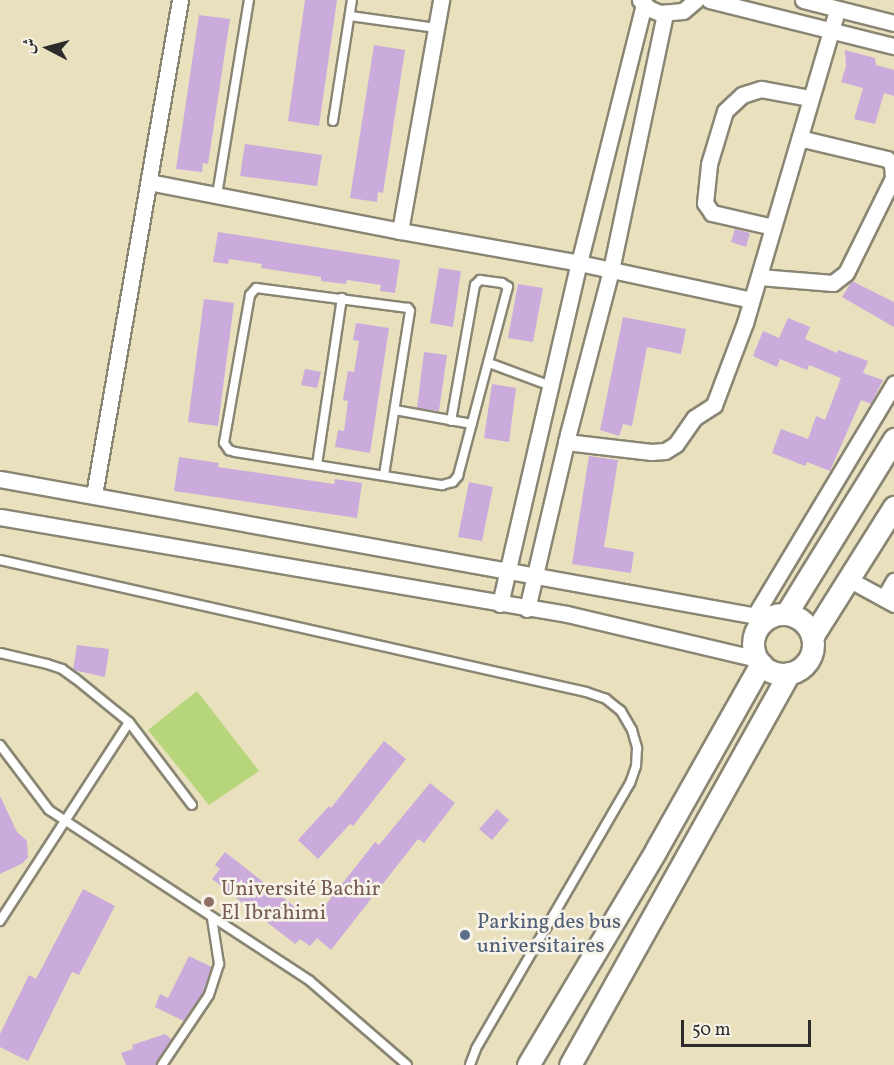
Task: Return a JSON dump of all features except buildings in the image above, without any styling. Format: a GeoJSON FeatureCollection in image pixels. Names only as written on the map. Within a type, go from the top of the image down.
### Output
{"type":"FeatureCollection","features":[{"type":"Feature","properties":{"kind":"main road"},"geometry":{"type":"LineString","coordinates":[[789,673],[771,671],[759,661],[754,650],[756,631],[770,615],[894,439]]}},
{"type":"Feature","properties":{"kind":"main road"},"geometry":{"type":"LineString","coordinates":[[570,1065],[789,673],[805,664],[811,656],[813,637],[894,507]]}},
{"type":"Feature","properties":{"kind":"main road"},"geometry":{"type":"LineString","coordinates":[[770,615],[803,621],[813,637]]}},
{"type":"Feature","properties":{"kind":"main road"},"geometry":{"type":"LineString","coordinates":[[528,1065],[656,850],[759,661]]}},
{"type":"Feature","properties":{"kind":"street"},"geometry":{"type":"LineString","coordinates":[[94,495],[180,0]]}},
{"type":"Feature","properties":{"kind":"street"},"geometry":{"type":"LineString","coordinates":[[400,231],[441,0]]}},
{"type":"Feature","properties":{"kind":"street"},"geometry":{"type":"LineString","coordinates":[[501,604],[579,263],[642,3],[665,13],[683,11],[696,0]]}},
{"type":"Feature","properties":{"kind":"street"},"geometry":{"type":"LineString","coordinates":[[709,0],[894,46]]}},
{"type":"Feature","properties":{"kind":"street"},"geometry":{"type":"LineString","coordinates":[[803,0],[894,22]]}},
{"type":"Feature","properties":{"kind":"street"},"geometry":{"type":"LineString","coordinates":[[566,442],[651,452],[665,451],[676,444],[694,418],[714,405],[759,277],[837,10]]}},
{"type":"Feature","properties":{"kind":"street"},"geometry":{"type":"LineString","coordinates":[[527,609],[566,442],[611,270],[665,13]]}},
{"type":"Feature","properties":{"kind":"street"},"geometry":{"type":"LineString","coordinates":[[773,227],[712,213],[705,203],[712,153],[724,111],[742,95],[761,89],[810,98]]}},
{"type":"Feature","properties":{"kind":"street"},"geometry":{"type":"LineString","coordinates":[[759,277],[833,283],[846,273],[893,178],[892,164],[887,159],[799,138]]}},
{"type":"Feature","properties":{"kind":"street"},"geometry":{"type":"LineString","coordinates":[[149,182],[579,263],[751,300]]}},
{"type":"Feature","properties":{"kind":"street"},"geometry":{"type":"LineString","coordinates":[[0,479],[770,615],[894,384]]}},
{"type":"Feature","properties":{"kind":"street"},"geometry":{"type":"LineString","coordinates":[[0,517],[527,609],[567,614],[759,661]]}},
{"type":"Feature","properties":{"kind":"street"},"geometry":{"type":"LineString","coordinates":[[850,580],[889,601],[894,581]]}},
{"type":"Feature","properties":{"kind":"lane"},"geometry":{"type":"LineString","coordinates":[[216,195],[249,0]]}},
{"type":"Feature","properties":{"kind":"lane"},"geometry":{"type":"LineString","coordinates":[[333,121],[352,0]]}},
{"type":"Feature","properties":{"kind":"lane"},"geometry":{"type":"LineString","coordinates":[[350,16],[436,28]]}},
{"type":"Feature","properties":{"kind":"lane"},"geometry":{"type":"LineString","coordinates":[[384,476],[410,311],[408,308],[256,288],[250,295],[224,443],[229,450],[235,452],[317,465],[384,476],[441,485],[453,482],[458,476],[508,287],[502,283],[480,280],[475,285],[451,421]]}},
{"type":"Feature","properties":{"kind":"lane"},"geometry":{"type":"LineString","coordinates":[[317,465],[342,298]]}},
{"type":"Feature","properties":{"kind":"lane"},"geometry":{"type":"LineString","coordinates":[[489,363],[552,386]]}},
{"type":"Feature","properties":{"kind":"lane"},"geometry":{"type":"LineString","coordinates":[[395,410],[472,424]]}},
{"type":"Feature","properties":{"kind":"lane"},"geometry":{"type":"LineString","coordinates":[[0,560],[586,692],[606,699],[621,711],[632,730],[637,748],[636,766],[630,783],[476,1049],[470,1065]]}},
{"type":"Feature","properties":{"kind":"lane"},"geometry":{"type":"LineString","coordinates":[[0,653],[62,669],[129,722],[192,805]]}},
{"type":"Feature","properties":{"kind":"lane"},"geometry":{"type":"LineString","coordinates":[[0,921],[129,722]]}},
{"type":"Feature","properties":{"kind":"lane"},"geometry":{"type":"LineString","coordinates":[[0,746],[49,810],[310,981],[407,1065]]}},
{"type":"Feature","properties":{"kind":"lane"},"geometry":{"type":"LineString","coordinates":[[162,1065],[209,995],[219,964],[212,918]]}},
{"type":"Feature","properties":{"kind":"green space"},"geometry":{"type":"Polygon","coordinates":[[[197,691],[259,771],[209,805],[148,730],[197,691]]]}},
{"type":"Feature","properties":{"kind":"place","name":"Université Bachir El Ibrahimi"},"geometry":{"type":"Point","coordinates":[209,902]}},
{"type":"Feature","properties":{"kind":"place","name":"Parking des bus universitaires"},"geometry":{"type":"Point","coordinates":[465,935]}}]}
